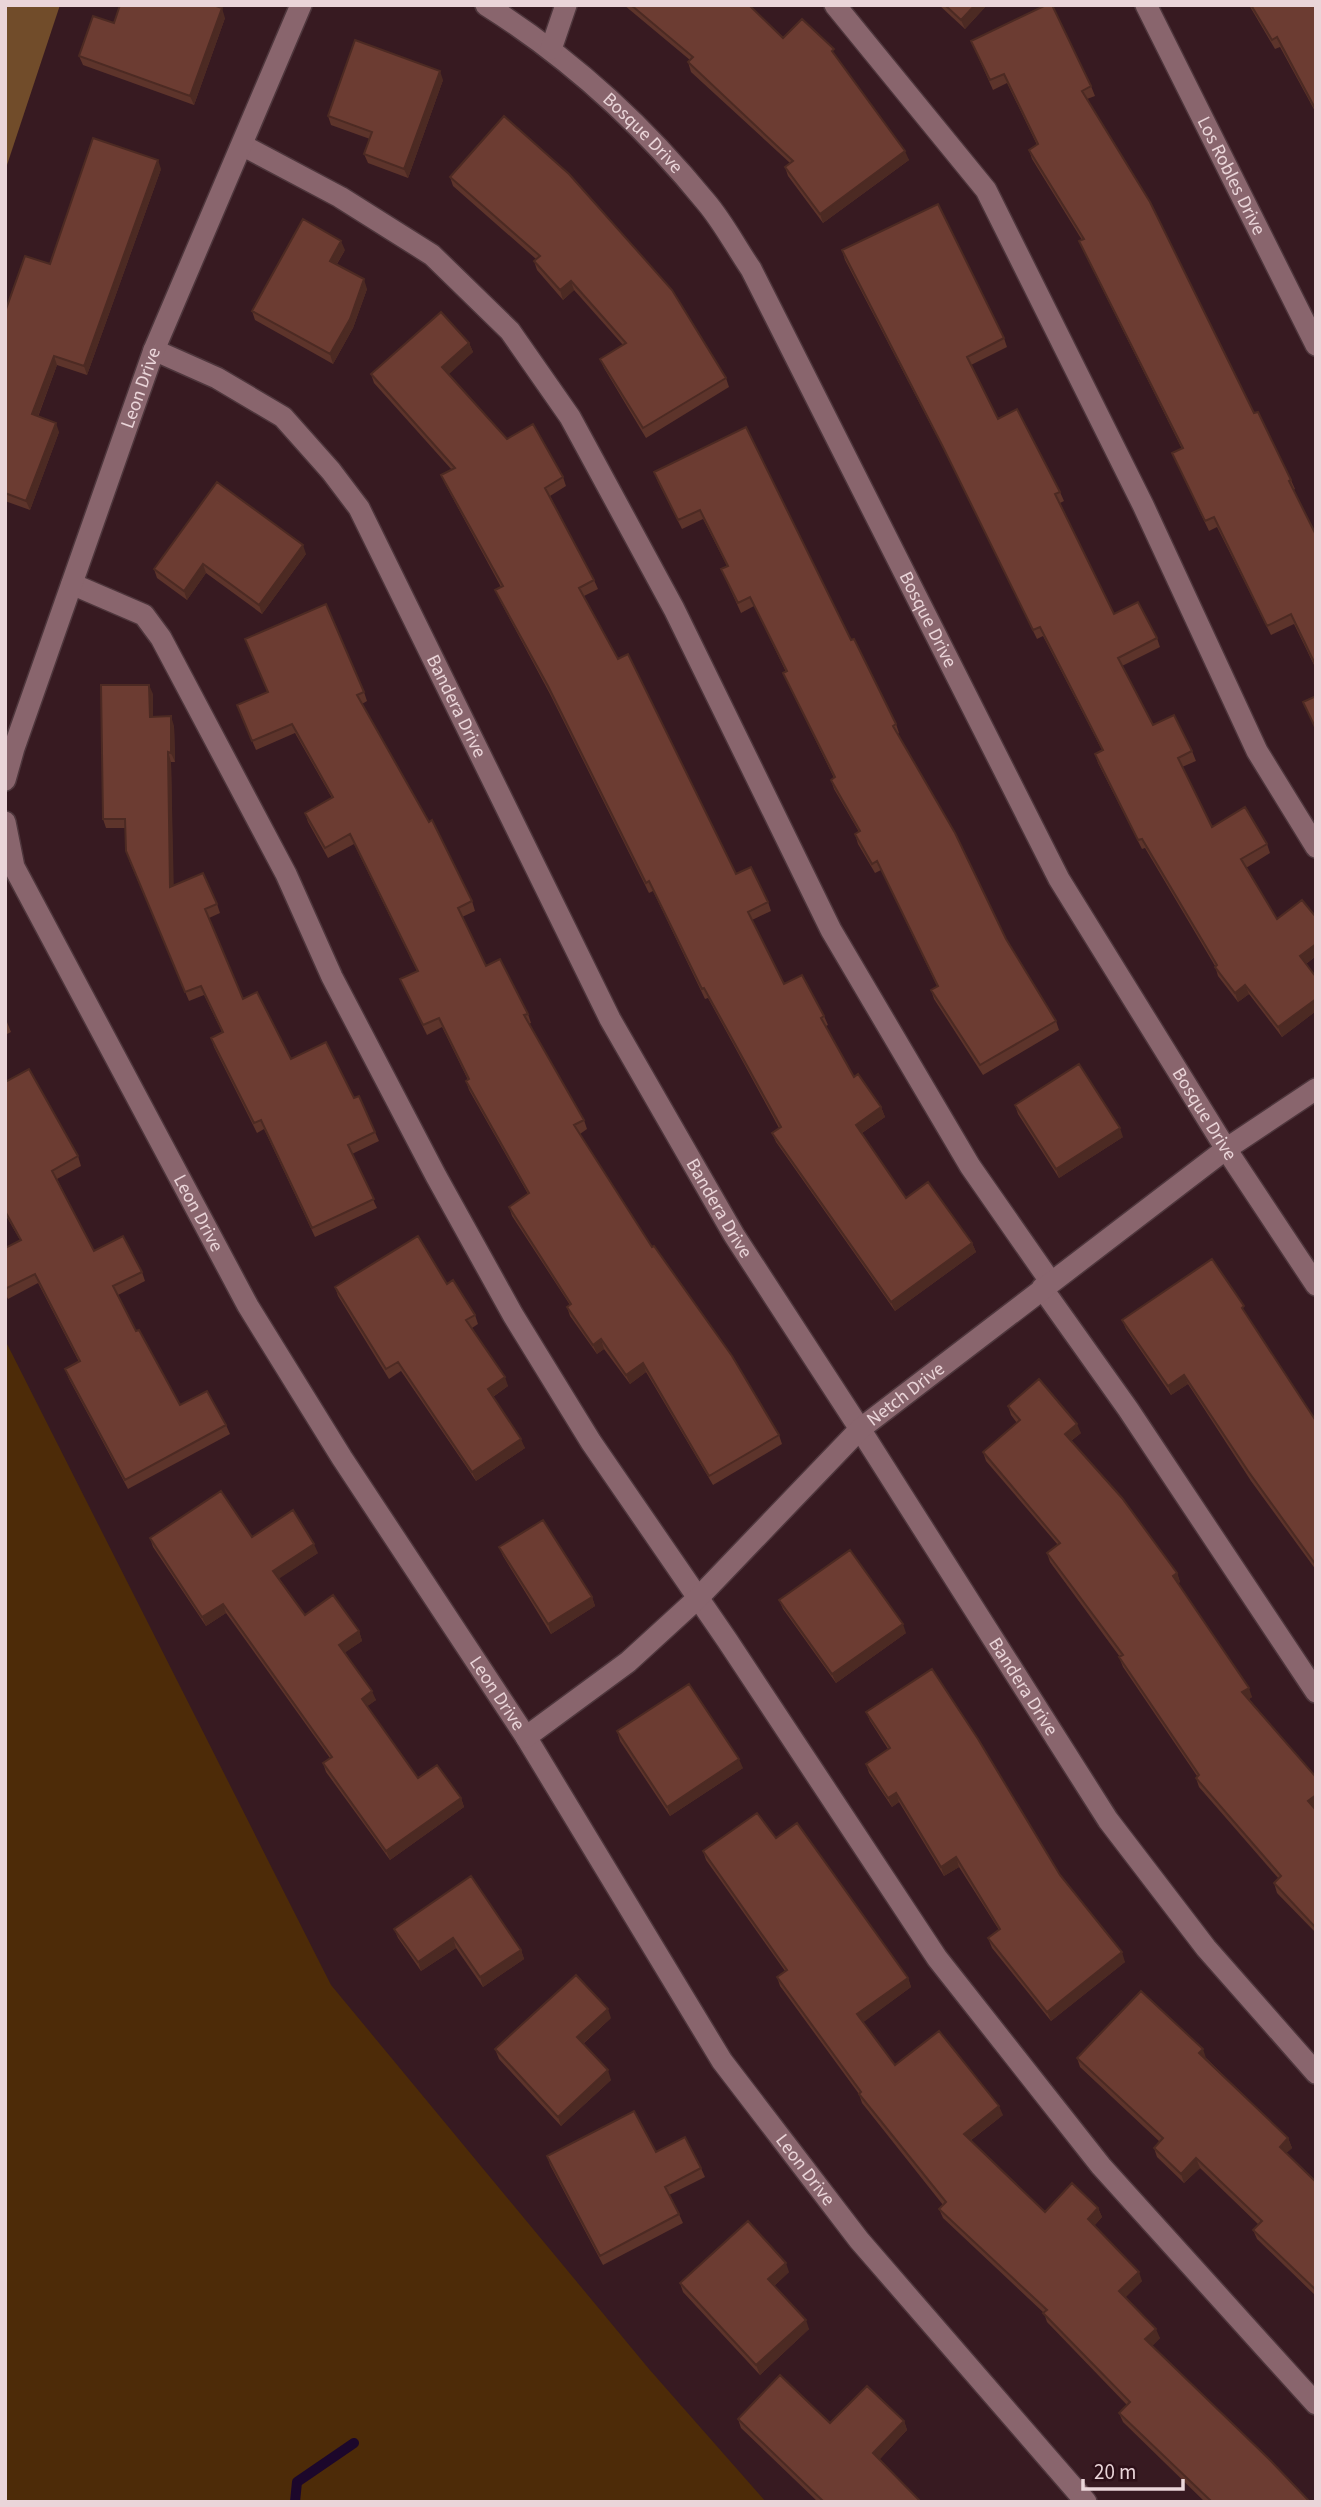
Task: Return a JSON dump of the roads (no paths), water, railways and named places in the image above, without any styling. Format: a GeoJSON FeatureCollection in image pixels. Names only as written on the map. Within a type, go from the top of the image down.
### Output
{"type":"FeatureCollection","features":[{"type":"Feature","properties":{"kind":"street","name":"Leon Drive"},"geometry":{"type":"LineString","coordinates":[[5,780],[154,350],[301,5]]}},
{"type":"Feature","properties":{"kind":"street","name":"Bosque Drive"},"geometry":{"type":"LineString","coordinates":[[486,5],[551,49],[634,122],[707,203],[751,269],[1059,878],[1226,1149],[1316,1285]]}},
{"type":"Feature","properties":{"kind":"street"},"geometry":{"type":"LineString","coordinates":[[551,49],[566,5]]}},
{"type":"Feature","properties":{"kind":"street"},"geometry":{"type":"LineString","coordinates":[[835,5],[986,191],[1143,505],[1257,751],[1316,847]]}},
{"type":"Feature","properties":{"kind":"street","name":"Los Robles Drive"},"geometry":{"type":"LineString","coordinates":[[1146,5],[1316,345]]}},
{"type":"Feature","properties":{"kind":"street"},"geometry":{"type":"LineString","coordinates":[[242,145],[340,197],[432,255],[510,331],[570,417],[674,609],[831,930],[970,1166],[1316,1692]]}},
{"type":"Feature","properties":{"kind":"street","name":"Bandera Drive"},"geometry":{"type":"LineString","coordinates":[[154,350],[218,378],[283,416],[359,508],[610,1019],[734,1235],[1108,1820],[1206,1948],[1316,2073]]}},
{"type":"Feature","properties":{"kind":"street"},"geometry":{"type":"LineString","coordinates":[[72,584],[144,615],[161,638],[286,874],[351,1012],[436,1176],[513,1315],[591,1442],[937,1958],[1101,2165],[1316,2404]]}},
{"type":"Feature","properties":{"kind":"street","name":"Leon Drive"},"geometry":{"type":"LineString","coordinates":[[5,822],[14,867],[248,1306],[341,1458],[526,1738],[722,2061],[859,2240],[1086,2502]]}},
{"type":"Feature","properties":{"kind":"street","name":"Netch Drive"},"geometry":{"type":"LineString","coordinates":[[526,1738],[628,1662],[698,1598],[860,1429],[1226,1149],[1316,1089]]}},
{"type":"Feature","properties":{"kind":"waterway"},"geometry":{"type":"LineString","coordinates":[[295,2502],[297,2482],[354,2443]]}}]}
